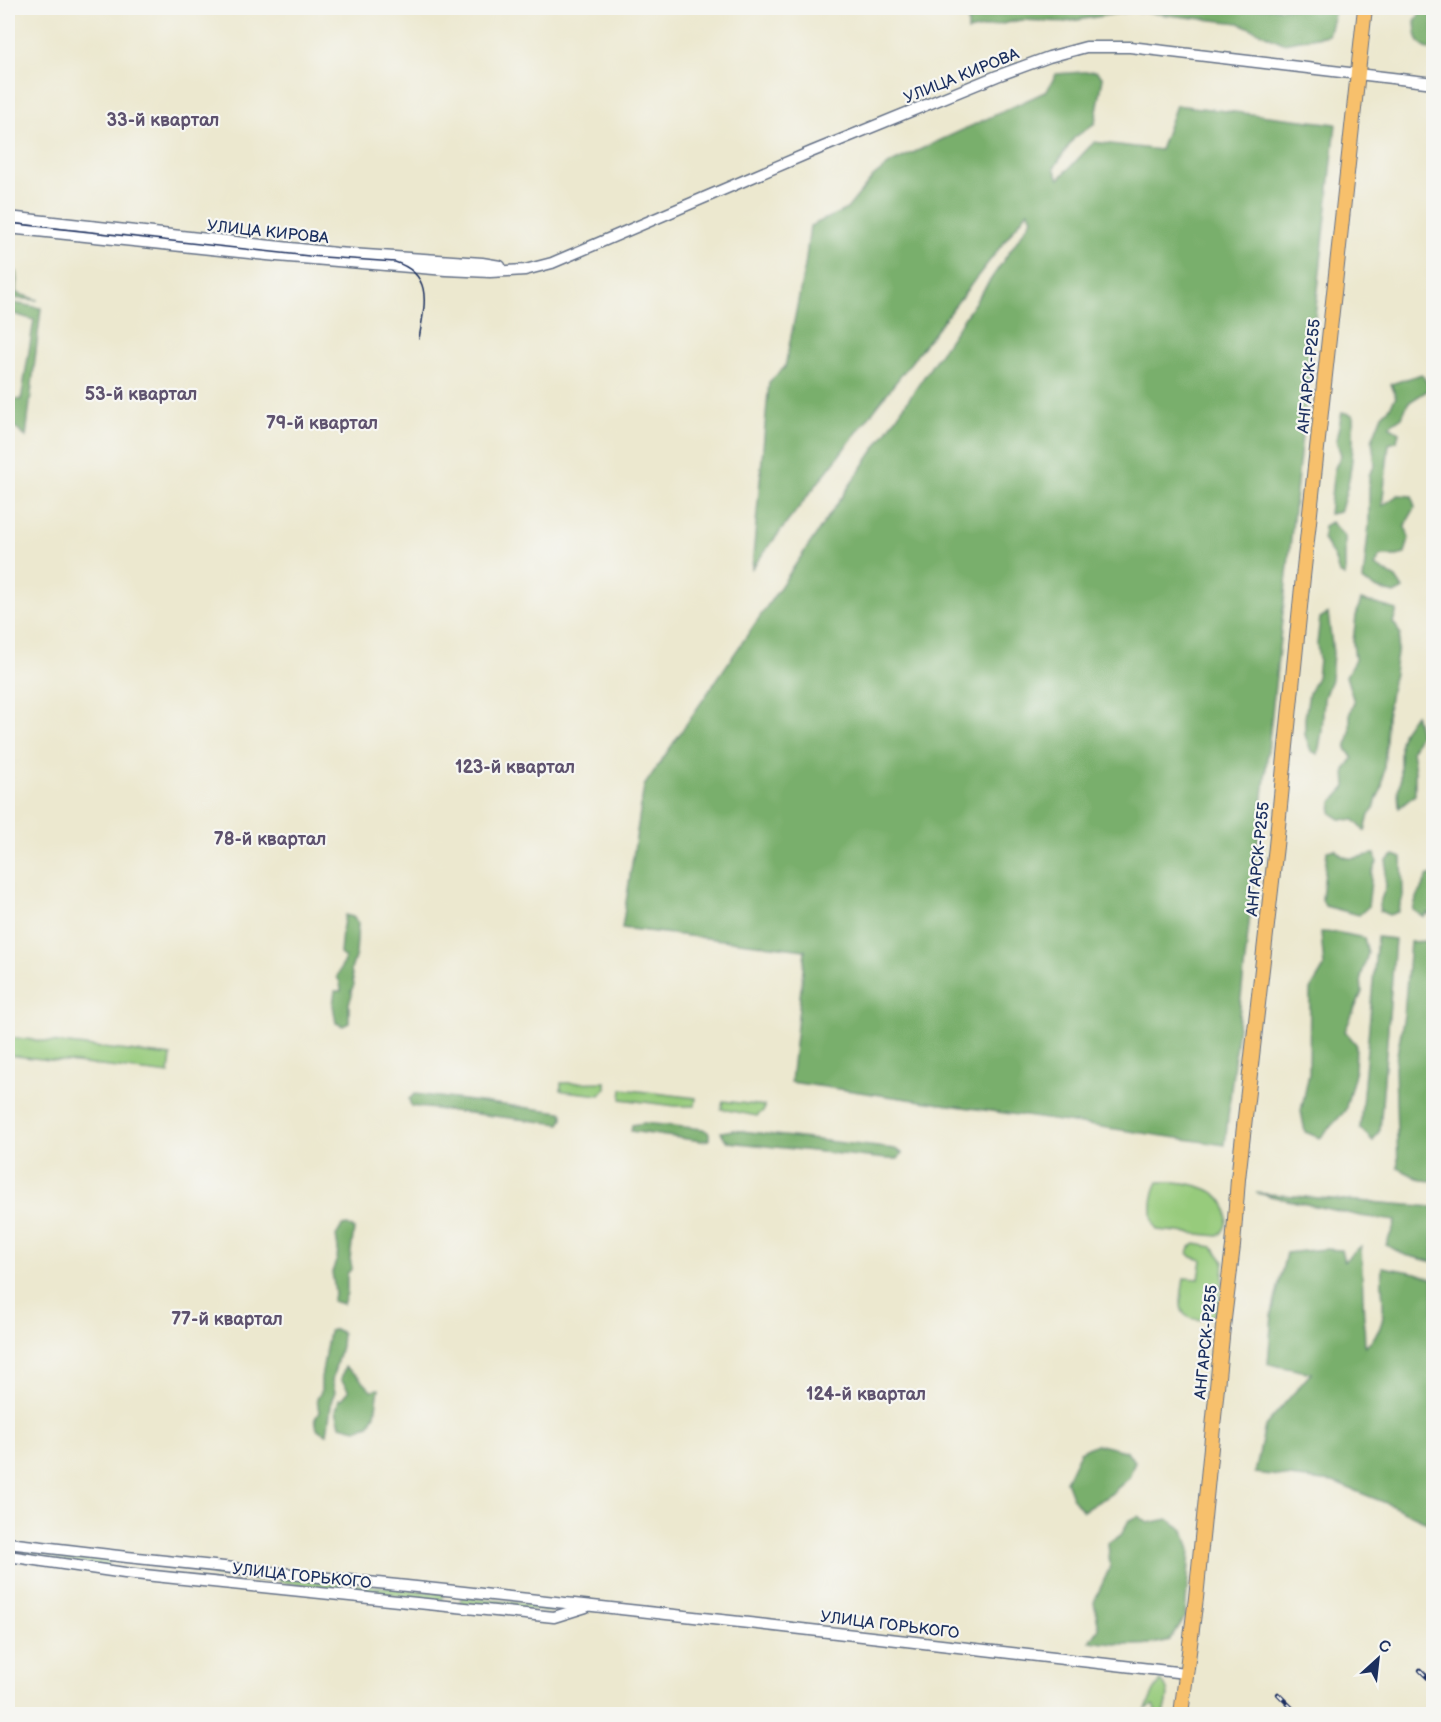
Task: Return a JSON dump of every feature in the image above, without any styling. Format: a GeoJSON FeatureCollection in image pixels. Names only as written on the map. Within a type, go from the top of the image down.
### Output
{"type":"FeatureCollection","features":[{"type":"Feature","properties":{"kind":"main road","name":"АНГАРСК-Р255"},"geometry":{"type":"LineString","coordinates":[[1181,1714],[1196,1598],[1238,1179],[1365,8]]}},
{"type":"Feature","properties":{"kind":"street","name":"УЛИЦА КИРОВА"},"geometry":{"type":"LineString","coordinates":[[8,228],[360,259],[482,263],[525,270],[552,263],[811,152],[997,76],[1049,57],[1086,47],[1130,47],[1434,83]]}},
{"type":"Feature","properties":{"kind":"street","name":"УЛИЦА КИРОВА"},"geometry":{"type":"LineString","coordinates":[[8,218],[315,255]]}},
{"type":"Feature","properties":{"kind":"street","name":"УЛИЦА ГОРЬКОГО"},"geometry":{"type":"LineString","coordinates":[[8,1543],[1185,1673]]}},
{"type":"Feature","properties":{"kind":"street","name":"УЛИЦА ГОРЬКОГО"},"geometry":{"type":"LineString","coordinates":[[8,1557],[125,1573],[554,1617],[592,1606]]}},
{"type":"Feature","properties":{"kind":"green space"},"geometry":{"type":"Polygon","coordinates":[[[968,8],[1336,8],[1328,35],[1283,43],[1239,23],[1133,11],[1065,22],[1021,20],[968,31],[968,8]]]}},
{"type":"Feature","properties":{"kind":"green space"},"geometry":{"type":"Polygon","coordinates":[[[1423,8],[1433,8],[1433,51],[1420,44],[1417,36],[1415,21],[1423,8]]]}},
{"type":"Feature","properties":{"kind":"green space"},"geometry":{"type":"Polygon","coordinates":[[[1096,71],[1103,78],[1095,123],[1074,138],[1054,168],[1059,179],[1094,142],[1160,150],[1176,105],[1336,124],[1225,1145],[791,1082],[805,950],[622,928],[644,786],[1032,219],[1028,211],[752,568],[769,382],[785,367],[805,266],[810,226],[847,209],[873,177],[891,163],[1047,91],[1056,74],[1096,71]]]}},
{"type":"Feature","properties":{"kind":"green space"},"geometry":{"type":"Polygon","coordinates":[[[8,270],[17,272],[16,293],[38,300],[8,298],[8,270]]]}},
{"type":"Feature","properties":{"kind":"green space"},"geometry":{"type":"Polygon","coordinates":[[[8,302],[41,308],[26,437],[15,428],[8,417],[8,398],[21,400],[34,320],[11,313],[8,302]]]}},
{"type":"Feature","properties":{"kind":"green space"},"geometry":{"type":"Polygon","coordinates":[[[1422,374],[1430,389],[1408,403],[1402,417],[1389,426],[1399,432],[1397,441],[1389,444],[1382,506],[1398,495],[1412,496],[1415,508],[1405,525],[1409,538],[1405,554],[1380,556],[1375,566],[1396,578],[1403,589],[1395,594],[1363,581],[1369,525],[1369,475],[1375,465],[1372,440],[1382,415],[1396,397],[1391,384],[1422,374]]]}},
{"type":"Feature","properties":{"kind":"green space"},"geometry":{"type":"Polygon","coordinates":[[[1342,412],[1353,415],[1351,464],[1340,512],[1329,514],[1334,470],[1341,455],[1336,440],[1342,412]]]}},
{"type":"Feature","properties":{"kind":"green space"},"geometry":{"type":"Polygon","coordinates":[[[1331,522],[1345,537],[1345,576],[1339,573],[1334,557],[1323,539],[1324,526],[1331,522]]]}},
{"type":"Feature","properties":{"kind":"green space"},"geometry":{"type":"Polygon","coordinates":[[[1361,600],[1397,610],[1393,623],[1400,634],[1387,717],[1382,788],[1374,809],[1369,815],[1365,831],[1354,820],[1340,819],[1331,813],[1332,802],[1346,787],[1345,770],[1353,758],[1346,749],[1350,732],[1350,713],[1354,702],[1346,676],[1355,660],[1353,642],[1356,616],[1361,600]]]}},
{"type":"Feature","properties":{"kind":"green space"},"geometry":{"type":"Polygon","coordinates":[[[1328,613],[1333,653],[1331,679],[1324,698],[1318,754],[1311,751],[1305,735],[1305,718],[1309,693],[1317,677],[1320,618],[1328,613]]]}},
{"type":"Feature","properties":{"kind":"green space"},"geometry":{"type":"Polygon","coordinates":[[[1415,714],[1420,734],[1412,750],[1415,795],[1399,808],[1400,742],[1403,731],[1415,714]]]}},
{"type":"Feature","properties":{"kind":"green space"},"geometry":{"type":"Polygon","coordinates":[[[1335,849],[1344,857],[1349,858],[1375,854],[1377,862],[1372,872],[1368,907],[1359,915],[1325,906],[1322,899],[1327,851],[1335,849]]]}},
{"type":"Feature","properties":{"kind":"green space"},"geometry":{"type":"Polygon","coordinates":[[[1394,855],[1402,858],[1403,897],[1398,912],[1389,915],[1380,911],[1379,905],[1386,886],[1387,860],[1394,855]]]}},
{"type":"Feature","properties":{"kind":"green space"},"geometry":{"type":"Polygon","coordinates":[[[1428,875],[1433,875],[1433,917],[1427,913],[1424,917],[1413,910],[1428,875]]]}},
{"type":"Feature","properties":{"kind":"green space"},"geometry":{"type":"Polygon","coordinates":[[[345,915],[353,917],[358,923],[356,954],[351,970],[354,985],[349,1003],[349,1023],[343,1026],[336,1023],[333,1005],[335,991],[341,991],[337,977],[345,958],[340,954],[345,915]]]}},
{"type":"Feature","properties":{"kind":"green space"},"geometry":{"type":"Polygon","coordinates":[[[1321,932],[1364,938],[1368,953],[1361,977],[1362,992],[1345,1031],[1356,1044],[1355,1073],[1345,1111],[1320,1138],[1305,1132],[1301,1111],[1309,1074],[1310,990],[1324,967],[1321,932]]]}},
{"type":"Feature","properties":{"kind":"green space"},"geometry":{"type":"Polygon","coordinates":[[[1377,937],[1395,939],[1380,1130],[1373,1141],[1360,1128],[1377,937]]]}},
{"type":"Feature","properties":{"kind":"green space"},"geometry":{"type":"Polygon","coordinates":[[[1410,942],[1434,942],[1433,1181],[1421,1180],[1398,1168],[1395,1066],[1404,1015],[1410,942]]]}},
{"type":"Feature","properties":{"kind":"green space"},"geometry":{"type":"Polygon","coordinates":[[[8,1037],[171,1056],[169,1074],[8,1055],[8,1037]]]}},
{"type":"Feature","properties":{"kind":"green space"},"geometry":{"type":"Polygon","coordinates":[[[606,1082],[606,1088],[600,1095],[561,1090],[561,1083],[606,1082]]]}},
{"type":"Feature","properties":{"kind":"green space"},"geometry":{"type":"Polygon","coordinates":[[[622,1089],[696,1098],[695,1106],[675,1106],[621,1099],[622,1089]]]}},
{"type":"Feature","properties":{"kind":"green space"},"geometry":{"type":"Polygon","coordinates":[[[415,1094],[561,1112],[563,1119],[560,1124],[411,1106],[409,1099],[415,1094]]]}},
{"type":"Feature","properties":{"kind":"green space"},"geometry":{"type":"Polygon","coordinates":[[[723,1101],[764,1106],[764,1110],[757,1116],[721,1109],[723,1101]]]}},
{"type":"Feature","properties":{"kind":"green space"},"geometry":{"type":"Polygon","coordinates":[[[644,1123],[703,1129],[709,1133],[709,1140],[701,1141],[631,1131],[632,1125],[644,1123]]]}},
{"type":"Feature","properties":{"kind":"green space"},"geometry":{"type":"Polygon","coordinates":[[[733,1130],[895,1149],[902,1153],[898,1159],[886,1159],[729,1142],[721,1132],[733,1130]]]}},
{"type":"Feature","properties":{"kind":"green space"},"geometry":{"type":"Polygon","coordinates":[[[1158,1182],[1190,1184],[1211,1191],[1219,1197],[1225,1206],[1227,1216],[1222,1232],[1218,1236],[1157,1230],[1154,1225],[1152,1206],[1158,1182]]]}},
{"type":"Feature","properties":{"kind":"green space"},"geometry":{"type":"Polygon","coordinates":[[[1256,1193],[1433,1207],[1433,1262],[1405,1255],[1386,1245],[1396,1221],[1360,1216],[1256,1193]]]}},
{"type":"Feature","properties":{"kind":"green space"},"geometry":{"type":"Polygon","coordinates":[[[348,1225],[354,1229],[350,1259],[352,1268],[347,1274],[347,1293],[343,1304],[332,1301],[335,1292],[332,1272],[337,1259],[336,1236],[342,1226],[348,1225]]]}},
{"type":"Feature","properties":{"kind":"green space"},"geometry":{"type":"Polygon","coordinates":[[[1195,1244],[1213,1247],[1224,1261],[1219,1307],[1214,1315],[1199,1320],[1185,1314],[1181,1303],[1184,1278],[1199,1279],[1202,1260],[1188,1253],[1190,1247],[1195,1244]]]}},
{"type":"Feature","properties":{"kind":"green space"},"geometry":{"type":"Polygon","coordinates":[[[1361,1246],[1365,1346],[1374,1338],[1382,1320],[1382,1267],[1417,1273],[1433,1279],[1433,1525],[1333,1482],[1255,1473],[1265,1426],[1311,1373],[1268,1364],[1272,1314],[1286,1253],[1324,1249],[1341,1250],[1344,1261],[1361,1246]]]}},
{"type":"Feature","properties":{"kind":"green space"},"geometry":{"type":"Polygon","coordinates":[[[335,1329],[342,1333],[332,1380],[335,1392],[327,1434],[317,1429],[315,1419],[319,1412],[317,1399],[321,1392],[321,1378],[329,1331],[335,1329]]]}},
{"type":"Feature","properties":{"kind":"green space"},"geometry":{"type":"Polygon","coordinates":[[[345,1367],[358,1376],[371,1390],[379,1389],[375,1414],[369,1425],[356,1429],[340,1425],[336,1411],[339,1399],[342,1399],[349,1391],[341,1379],[345,1367]]]}},
{"type":"Feature","properties":{"kind":"green space"},"geometry":{"type":"Polygon","coordinates":[[[1096,1444],[1125,1451],[1135,1461],[1129,1478],[1111,1494],[1083,1511],[1072,1497],[1066,1481],[1080,1452],[1096,1444]]]}},
{"type":"Feature","properties":{"kind":"green space"},"geometry":{"type":"Polygon","coordinates":[[[1139,1516],[1148,1523],[1168,1519],[1184,1530],[1190,1550],[1185,1617],[1170,1640],[1160,1643],[1120,1645],[1090,1641],[1099,1628],[1094,1602],[1110,1567],[1108,1543],[1121,1535],[1129,1520],[1139,1516]]]}},
{"type":"Feature","properties":{"kind":"green space"},"geometry":{"type":"Polygon","coordinates":[[[8,1546],[110,1559],[108,1567],[8,1554],[8,1546]]]}},
{"type":"Feature","properties":{"kind":"green space"},"geometry":{"type":"Polygon","coordinates":[[[213,1570],[267,1575],[267,1581],[213,1576],[213,1570]]]}},
{"type":"Feature","properties":{"kind":"green space"},"geometry":{"type":"Polygon","coordinates":[[[279,1576],[443,1593],[442,1601],[279,1582],[279,1576]]]}},
{"type":"Feature","properties":{"kind":"green space"},"geometry":{"type":"Polygon","coordinates":[[[461,1597],[551,1606],[551,1612],[460,1603],[461,1597]]]}},
{"type":"Feature","properties":{"kind":"green space"},"geometry":{"type":"Polygon","coordinates":[[[1161,1681],[1168,1693],[1164,1714],[1157,1714],[1153,1705],[1146,1709],[1161,1681]]]}},
{"type":"Feature","properties":{"kind":"tram line"},"geometry":{"type":"LineString","coordinates":[[8,223],[309,256],[395,262],[416,275],[424,293],[419,339]]}},
{"type":"Feature","properties":{"kind":"railway"},"geometry":{"type":"LineString","coordinates":[[1420,1670],[1434,1684]]}},
{"type":"Feature","properties":{"kind":"railway"},"geometry":{"type":"LineString","coordinates":[[1278,1694],[1298,1714]]}},
{"type":"Feature","properties":{"kind":"district","name":"33-й квартал"},"geometry":{"type":"Point","coordinates":[163,120]}},
{"type":"Feature","properties":{"kind":"district","name":"53-й квартал"},"geometry":{"type":"Point","coordinates":[141,394]}},
{"type":"Feature","properties":{"kind":"district","name":"79-й квартал"},"geometry":{"type":"Point","coordinates":[322,423]}},
{"type":"Feature","properties":{"kind":"district","name":"123-й квартал"},"geometry":{"type":"Point","coordinates":[515,767]}},
{"type":"Feature","properties":{"kind":"district","name":"78-й квартал"},"geometry":{"type":"Point","coordinates":[270,839]}},
{"type":"Feature","properties":{"kind":"district","name":"77-й квартал"},"geometry":{"type":"Point","coordinates":[227,1319]}},
{"type":"Feature","properties":{"kind":"district","name":"124-й квартал"},"geometry":{"type":"Point","coordinates":[866,1394]}}]}
